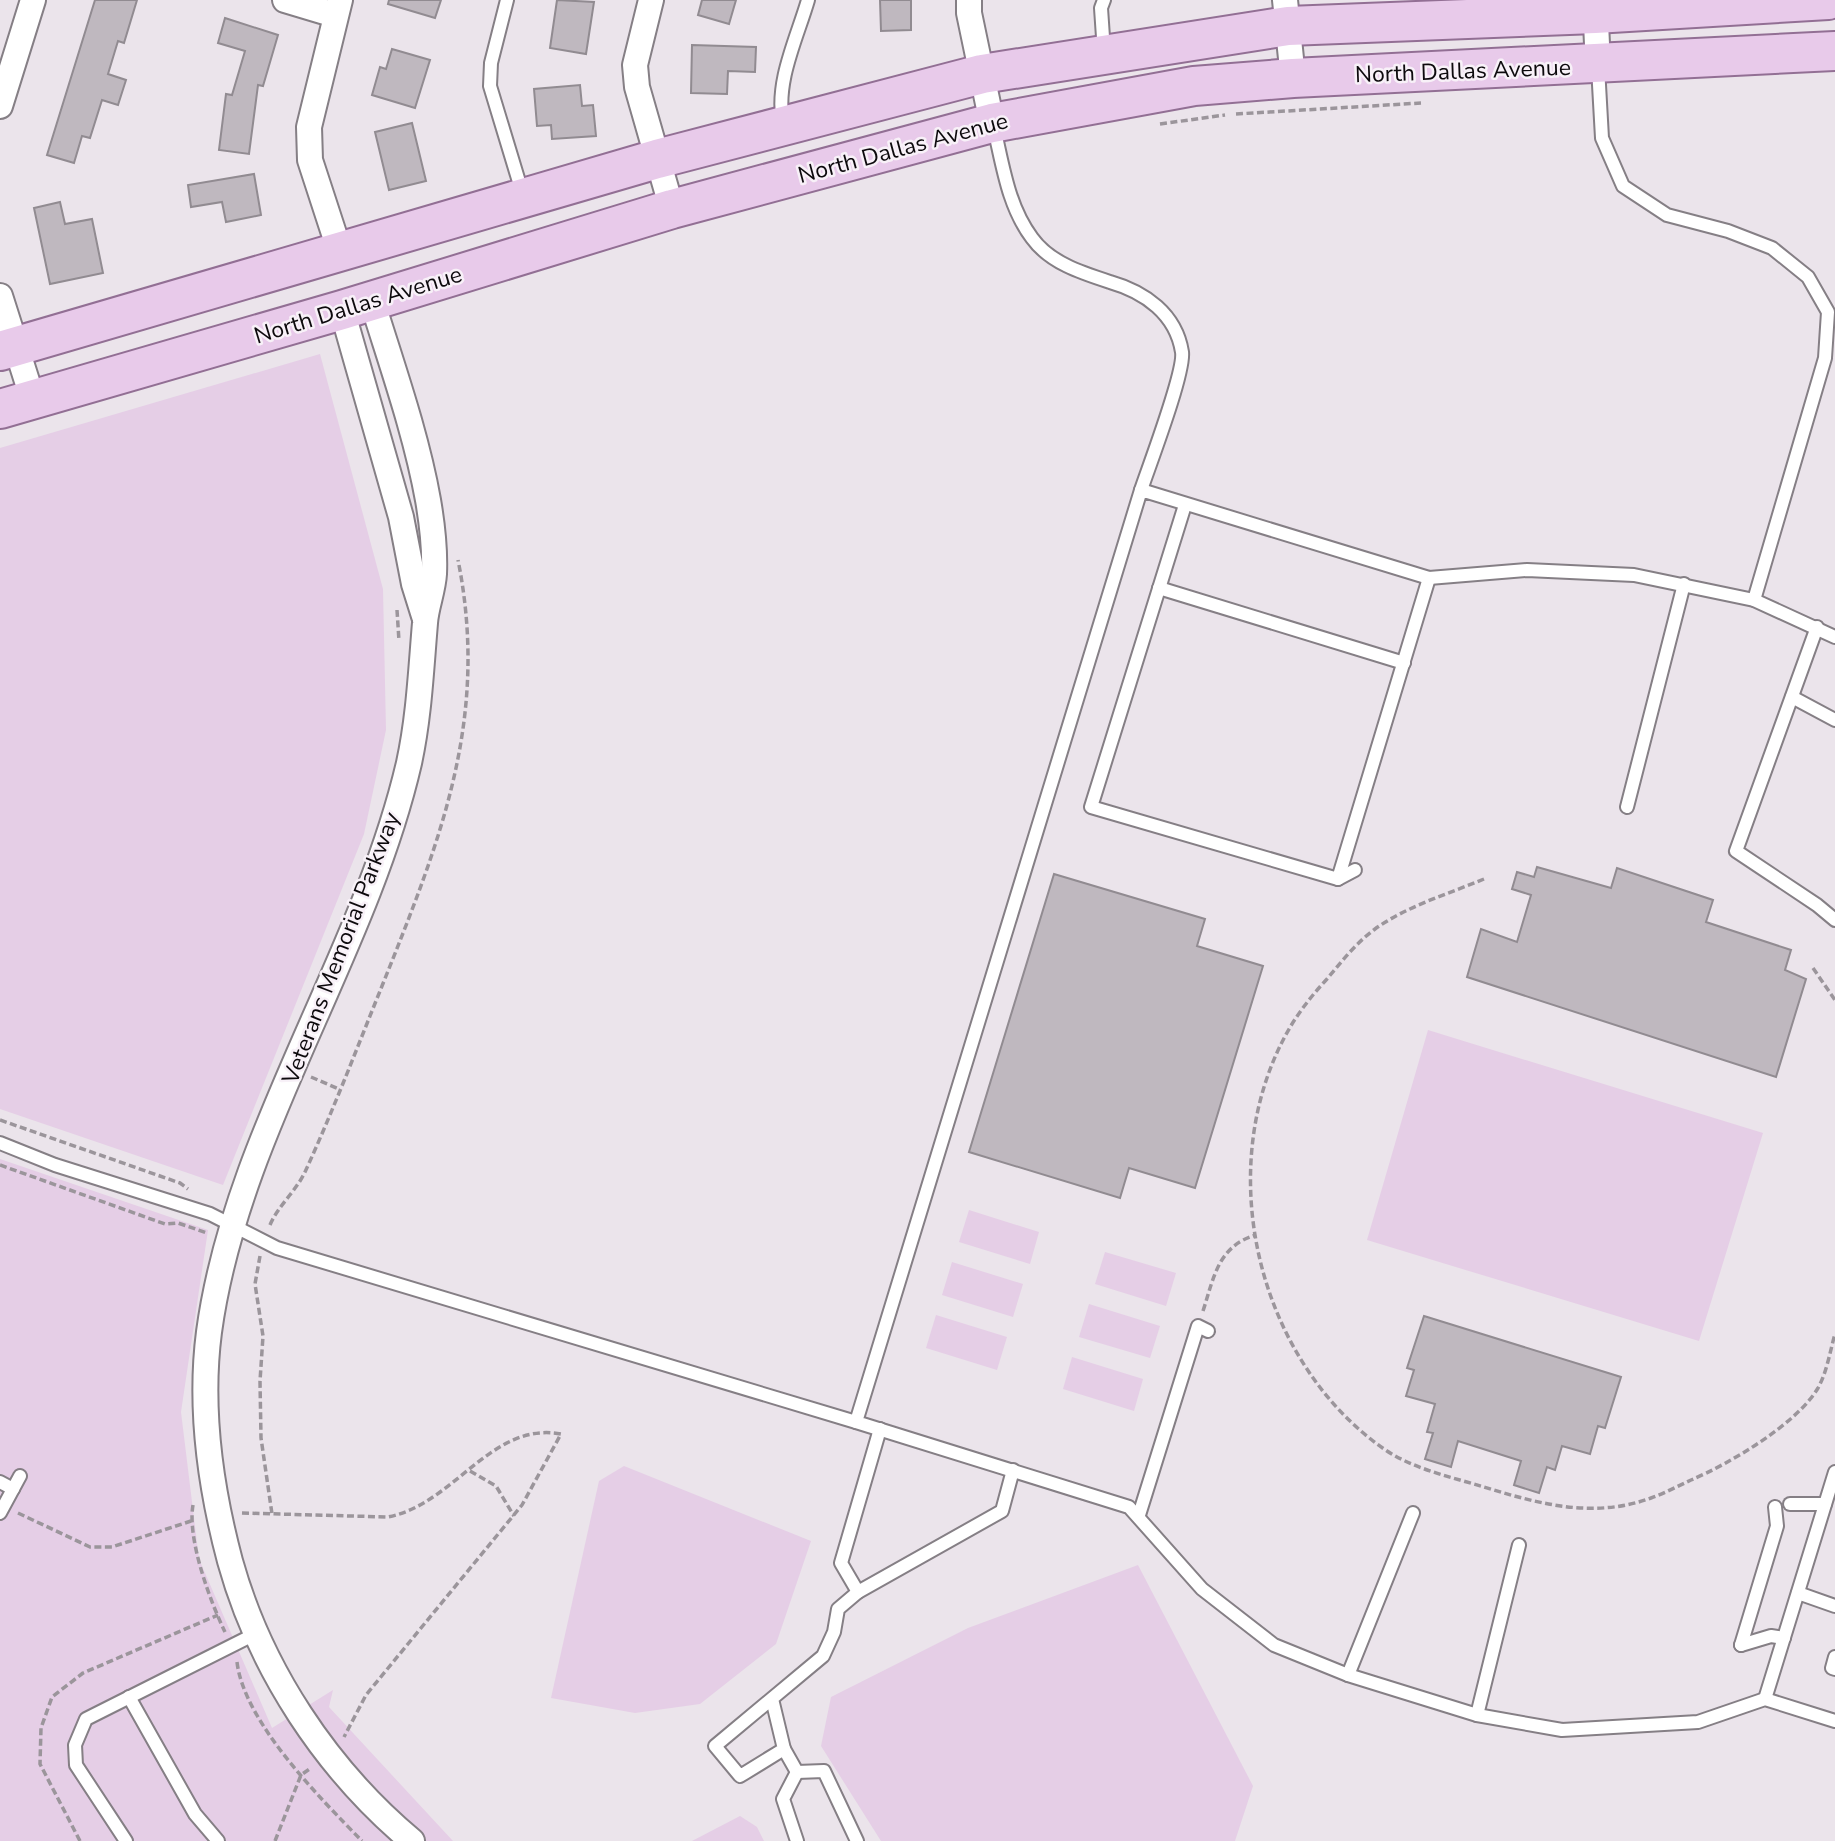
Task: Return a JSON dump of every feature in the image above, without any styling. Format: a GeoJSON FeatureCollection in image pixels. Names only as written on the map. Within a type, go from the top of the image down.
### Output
{"type":"FeatureCollection","features":[{"type":"Feature","properties":{"kind":"main road"},"geometry":{"type":"LineString","coordinates":[[8,349],[657,159],[982,74],[1104,54],[1287,13],[1418,16],[1828,0]]}},
{"type":"Feature","properties":{"kind":"main road","name":"North Dallas Avenue"},"geometry":{"type":"LineString","coordinates":[[16,404],[357,306],[672,209],[992,123],[1194,86],[1293,78],[1598,66],[1835,51]]}},
{"type":"Feature","properties":{"kind":"main road"},"geometry":{"type":"LineString","coordinates":[[340,252],[357,306]]}},
{"type":"Feature","properties":{"kind":"street"},"geometry":{"type":"LineString","coordinates":[[0,107],[33,0]]}},
{"type":"Feature","properties":{"kind":"street"},"geometry":{"type":"LineString","coordinates":[[285,0],[337,8],[309,127],[310,160],[340,252]]}},
{"type":"Feature","properties":{"kind":"street"},"geometry":{"type":"LineString","coordinates":[[651,0],[635,65],[636,87],[672,209]]}},
{"type":"Feature","properties":{"kind":"street"},"geometry":{"type":"LineString","coordinates":[[970,0],[992,123]]}},
{"type":"Feature","properties":{"kind":"street"},"geometry":{"type":"LineString","coordinates":[[1595,7],[1598,66]]}},
{"type":"Feature","properties":{"kind":"street"},"geometry":{"type":"LineString","coordinates":[[1287,13],[1293,78]]}},
{"type":"Feature","properties":{"kind":"street"},"geometry":{"type":"LineString","coordinates":[[0,296],[16,404]]}},
{"type":"Feature","properties":{"kind":"street","name":"Veterans Memorial Parkway"},"geometry":{"type":"LineString","coordinates":[[357,306],[414,584],[425,620]]}},
{"type":"Feature","properties":{"kind":"street","name":"Veterans Memorial Parkway"},"geometry":{"type":"LineString","coordinates":[[357,306],[429,502],[434,575],[425,620],[424,657],[409,760],[385,846],[242,1195],[232,1227],[209,1333],[207,1428],[217,1514],[241,1601],[255,1634],[306,1724],[328,1754],[368,1801],[412,1841]]}},
{"type":"Feature","properties":{"kind":"lane"},"geometry":{"type":"LineString","coordinates":[[507,0],[491,63],[490,86],[524,198]]}},
{"type":"Feature","properties":{"kind":"lane"},"geometry":{"type":"LineString","coordinates":[[784,126],[779,104],[781,93],[808,0]]}},
{"type":"Feature","properties":{"kind":"lane"},"geometry":{"type":"LineString","coordinates":[[1104,0],[1101,8],[1104,54]]}},
{"type":"Feature","properties":{"kind":"lane"},"geometry":{"type":"LineString","coordinates":[[1598,66],[1602,138],[1623,186],[1667,215],[1727,231],[1772,248],[1808,277],[1828,312],[1825,358],[1754,600]]}},
{"type":"Feature","properties":{"kind":"lane"},"geometry":{"type":"LineString","coordinates":[[856,1422],[1183,354],[1168,315],[1132,288],[1080,272],[1048,255],[1032,239],[1013,207],[992,123]]}},
{"type":"Feature","properties":{"kind":"lane"},"geometry":{"type":"LineString","coordinates":[[1141,490],[1429,578],[1527,569],[1577,570],[1684,584],[1754,600],[1835,636]]}},
{"type":"Feature","properties":{"kind":"lane"},"geometry":{"type":"LineString","coordinates":[[1185,505],[1091,807],[1338,879],[1355,870]]}},
{"type":"Feature","properties":{"kind":"lane"},"geometry":{"type":"LineString","coordinates":[[1338,879],[1429,578]]}},
{"type":"Feature","properties":{"kind":"lane"},"geometry":{"type":"LineString","coordinates":[[1627,807],[1684,584]]}},
{"type":"Feature","properties":{"kind":"lane"},"geometry":{"type":"LineString","coordinates":[[1159,588],[1404,663]]}},
{"type":"Feature","properties":{"kind":"lane"},"geometry":{"type":"LineString","coordinates":[[1817,627],[1736,851],[1835,920]]}},
{"type":"Feature","properties":{"kind":"lane"},"geometry":{"type":"LineString","coordinates":[[1792,696],[1835,720]]}},
{"type":"Feature","properties":{"kind":"lane"},"geometry":{"type":"LineString","coordinates":[[0,1143],[55,1165],[210,1214],[277,1248],[1121,1504],[1139,1515],[1147,1529],[1202,1589],[1274,1645],[1349,1675],[1477,1715],[1562,1730],[1698,1722],[1765,1699],[1835,1721]]}},
{"type":"Feature","properties":{"kind":"lane"},"geometry":{"type":"LineString","coordinates":[[1139,1515],[1163,1460],[1203,1328]]}},
{"type":"Feature","properties":{"kind":"lane"},"geometry":{"type":"LineString","coordinates":[[858,1592],[841,1563],[880,1429]]}},
{"type":"Feature","properties":{"kind":"lane"},"geometry":{"type":"LineString","coordinates":[[784,1749],[740,1776],[715,1746],[823,1656],[834,1632],[838,1609],[858,1592],[1002,1511],[1013,1470]]}},
{"type":"Feature","properties":{"kind":"lane"},"geometry":{"type":"LineString","coordinates":[[1765,1699],[1835,1472]]}},
{"type":"Feature","properties":{"kind":"lane"},"geometry":{"type":"LineString","coordinates":[[2,1510],[20,1476]]}},
{"type":"Feature","properties":{"kind":"lane"},"geometry":{"type":"LineString","coordinates":[[0,1482],[13,1489]]}},
{"type":"Feature","properties":{"kind":"lane"},"geometry":{"type":"LineString","coordinates":[[1790,1504],[1825,1504]]}},
{"type":"Feature","properties":{"kind":"lane"},"geometry":{"type":"LineString","coordinates":[[1774,1507],[1777,1527],[1741,1645],[1771,1636],[1784,1639]]}},
{"type":"Feature","properties":{"kind":"lane"},"geometry":{"type":"LineString","coordinates":[[1349,1675],[1413,1513]]}},
{"type":"Feature","properties":{"kind":"lane"},"geometry":{"type":"LineString","coordinates":[[1477,1715],[1519,1545]]}},
{"type":"Feature","properties":{"kind":"lane"},"geometry":{"type":"LineString","coordinates":[[1798,1593],[1835,1606]]}},
{"type":"Feature","properties":{"kind":"lane"},"geometry":{"type":"LineString","coordinates":[[126,1841],[76,1765],[75,1745],[86,1719],[255,1634]]}},
{"type":"Feature","properties":{"kind":"lane"},"geometry":{"type":"LineString","coordinates":[[1835,1657],[1832,1668],[1835,1669]]}},
{"type":"Feature","properties":{"kind":"lane"},"geometry":{"type":"LineString","coordinates":[[129,1697],[195,1814],[218,1841]]}},
{"type":"Feature","properties":{"kind":"lane"},"geometry":{"type":"LineString","coordinates":[[772,1699],[784,1749],[797,1772]]}},
{"type":"Feature","properties":{"kind":"lane"},"geometry":{"type":"LineString","coordinates":[[797,1772],[824,1771],[856,1841]]}},
{"type":"Feature","properties":{"kind":"lane"},"geometry":{"type":"LineString","coordinates":[[797,1772],[783,1799],[797,1841]]}},
{"type":"Feature","properties":{"kind":"path"},"geometry":{"type":"LineString","coordinates":[[1150,126],[1233,114],[1281,114],[1430,103]]}},
{"type":"Feature","properties":{"kind":"path"},"geometry":{"type":"LineString","coordinates":[[396,601],[399,652]]}},
{"type":"Feature","properties":{"kind":"path"},"geometry":{"type":"LineString","coordinates":[[1484,879],[1397,915],[1375,929],[1350,951],[1292,1024],[1266,1083],[1255,1130],[1251,1174],[1255,1234],[1270,1293],[1292,1344],[1333,1403],[1386,1450],[1427,1469],[1531,1502],[1593,1510],[1650,1499],[1747,1452],[1770,1435],[1817,1389],[1835,1334]]}},
{"type":"Feature","properties":{"kind":"path"},"geometry":{"type":"LineString","coordinates":[[1813,968],[1835,1000]]}},
{"type":"Feature","properties":{"kind":"path"},"geometry":{"type":"LineString","coordinates":[[303,1074],[339,1089]]}},
{"type":"Feature","properties":{"kind":"path"},"geometry":{"type":"LineString","coordinates":[[0,1120],[180,1183],[191,1191]]}},
{"type":"Feature","properties":{"kind":"path"},"geometry":{"type":"LineString","coordinates":[[1203,1328],[1220,1260],[1233,1244],[1255,1234]]}},
{"type":"Feature","properties":{"kind":"path"},"geometry":{"type":"LineString","coordinates":[[240,1513],[388,1517],[418,1508],[514,1438],[537,1432],[561,1434],[538,1480],[514,1516],[366,1695],[343,1738],[328,1754],[300,1775],[275,1841]]}},
{"type":"Feature","properties":{"kind":"path"},"geometry":{"type":"LineString","coordinates":[[470,1471],[496,1486],[514,1516]]}},
{"type":"Feature","properties":{"kind":"path"},"geometry":{"type":"LineString","coordinates":[[2,1510],[90,1547],[112,1547],[199,1518]]}},
{"type":"Feature","properties":{"kind":"shaded area"},"geometry":{"type":"Polygon","coordinates":[[[320,354],[383,589],[386,730],[364,834],[223,1185],[0,1109],[0,448],[320,354]]]}},
{"type":"Feature","properties":{"kind":"shaded area"},"geometry":{"type":"Polygon","coordinates":[[[1428,1030],[1763,1133],[1699,1341],[1367,1240],[1428,1030]]]}},
{"type":"Feature","properties":{"kind":"shaded area"},"geometry":{"type":"Polygon","coordinates":[[[0,1159],[208,1230],[181,1412],[199,1559],[272,1728],[333,1690],[329,1707],[453,1841],[0,1841],[0,1159]]]}},
{"type":"Feature","properties":{"kind":"shaded area"},"geometry":{"type":"Polygon","coordinates":[[[969,1210],[1039,1232],[1030,1264],[959,1242],[969,1210]]]}},
{"type":"Feature","properties":{"kind":"shaded area"},"geometry":{"type":"Polygon","coordinates":[[[1105,1252],[1176,1273],[1166,1306],[1095,1284],[1105,1252]]]}},
{"type":"Feature","properties":{"kind":"shaded area"},"geometry":{"type":"Polygon","coordinates":[[[952,1262],[1023,1284],[1013,1317],[942,1295],[952,1262]]]}},
{"type":"Feature","properties":{"kind":"shaded area"},"geometry":{"type":"Polygon","coordinates":[[[1089,1304],[1160,1326],[1150,1358],[1079,1337],[1089,1304]]]}},
{"type":"Feature","properties":{"kind":"shaded area"},"geometry":{"type":"Polygon","coordinates":[[[936,1315],[1007,1337],[997,1370],[926,1348],[936,1315]]]}},
{"type":"Feature","properties":{"kind":"shaded area"},"geometry":{"type":"Polygon","coordinates":[[[1072,1357],[1143,1379],[1134,1411],[1063,1389],[1072,1357]]]}},
{"type":"Feature","properties":{"kind":"shaded area"},"geometry":{"type":"Polygon","coordinates":[[[624,1466],[811,1541],[776,1644],[700,1704],[635,1713],[551,1698],[599,1481],[624,1466]]]}},
{"type":"Feature","properties":{"kind":"shaded area"},"geometry":{"type":"Polygon","coordinates":[[[1138,1565],[1253,1786],[1235,1841],[881,1841],[821,1746],[831,1697],[968,1628],[1138,1565]]]}},
{"type":"Feature","properties":{"kind":"shaded area"},"geometry":{"type":"Polygon","coordinates":[[[740,1816],[757,1827],[764,1841],[692,1841],[740,1816]]]}},
{"type":"Feature","properties":{"kind":"building"},"geometry":{"type":"Polygon","coordinates":[[[95,0],[137,0],[124,43],[118,41],[108,74],[126,80],[118,105],[102,100],[90,138],[82,136],[74,163],[47,155],[95,0]]]}},
{"type":"Feature","properties":{"kind":"building"},"geometry":{"type":"Polygon","coordinates":[[[389,0],[441,0],[435,18],[388,4],[389,0]]]}},
{"type":"Feature","properties":{"kind":"building"},"geometry":{"type":"Polygon","coordinates":[[[557,0],[594,2],[586,54],[550,48],[557,0]]]}},
{"type":"Feature","properties":{"kind":"building"},"geometry":{"type":"Polygon","coordinates":[[[702,0],[736,0],[729,24],[698,15],[702,0]]]}},
{"type":"Feature","properties":{"kind":"building"},"geometry":{"type":"Polygon","coordinates":[[[880,0],[911,0],[911,30],[881,31],[880,0]]]}},
{"type":"Feature","properties":{"kind":"building"},"geometry":{"type":"Polygon","coordinates":[[[225,18],[278,35],[263,86],[258,85],[249,154],[219,150],[226,94],[232,95],[245,51],[218,43],[225,18]]]}},
{"type":"Feature","properties":{"kind":"building"},"geometry":{"type":"Polygon","coordinates":[[[692,45],[756,47],[755,72],[728,71],[727,94],[691,93],[692,45]]]}},
{"type":"Feature","properties":{"kind":"building"},"geometry":{"type":"Polygon","coordinates":[[[392,49],[430,60],[415,108],[372,95],[380,67],[386,69],[392,49]]]}},
{"type":"Feature","properties":{"kind":"building"},"geometry":{"type":"Polygon","coordinates":[[[580,85],[582,106],[593,105],[596,136],[552,139],[551,125],[537,126],[534,89],[580,85]]]}},
{"type":"Feature","properties":{"kind":"building"},"geometry":{"type":"Polygon","coordinates":[[[412,123],[426,181],[389,190],[375,132],[412,123]]]}},
{"type":"Feature","properties":{"kind":"building"},"geometry":{"type":"Polygon","coordinates":[[[254,174],[261,215],[226,222],[222,202],[191,207],[188,185],[254,174]]]}},
{"type":"Feature","properties":{"kind":"building"},"geometry":{"type":"Polygon","coordinates":[[[60,202],[65,224],[92,219],[103,273],[50,284],[34,208],[60,202]]]}},
{"type":"Feature","properties":{"kind":"building"},"geometry":{"type":"Polygon","coordinates":[[[1537,867],[1611,888],[1617,868],[1713,900],[1706,922],[1791,950],[1785,970],[1806,979],[1776,1077],[1467,977],[1481,929],[1517,942],[1531,895],[1512,889],[1517,872],[1534,877],[1537,867]]]}},
{"type":"Feature","properties":{"kind":"building"},"geometry":{"type":"Polygon","coordinates":[[[1054,874],[1205,919],[1197,946],[1263,966],[1195,1188],[1129,1168],[1120,1198],[969,1152],[1054,874]]]}},
{"type":"Feature","properties":{"kind":"building"},"geometry":{"type":"Polygon","coordinates":[[[1424,1316],[1621,1377],[1605,1428],[1598,1426],[1590,1454],[1562,1446],[1555,1470],[1547,1467],[1539,1493],[1514,1485],[1521,1461],[1458,1441],[1451,1467],[1425,1459],[1433,1433],[1427,1432],[1435,1404],[1406,1396],[1414,1370],[1407,1368],[1424,1316]]]}}]}
